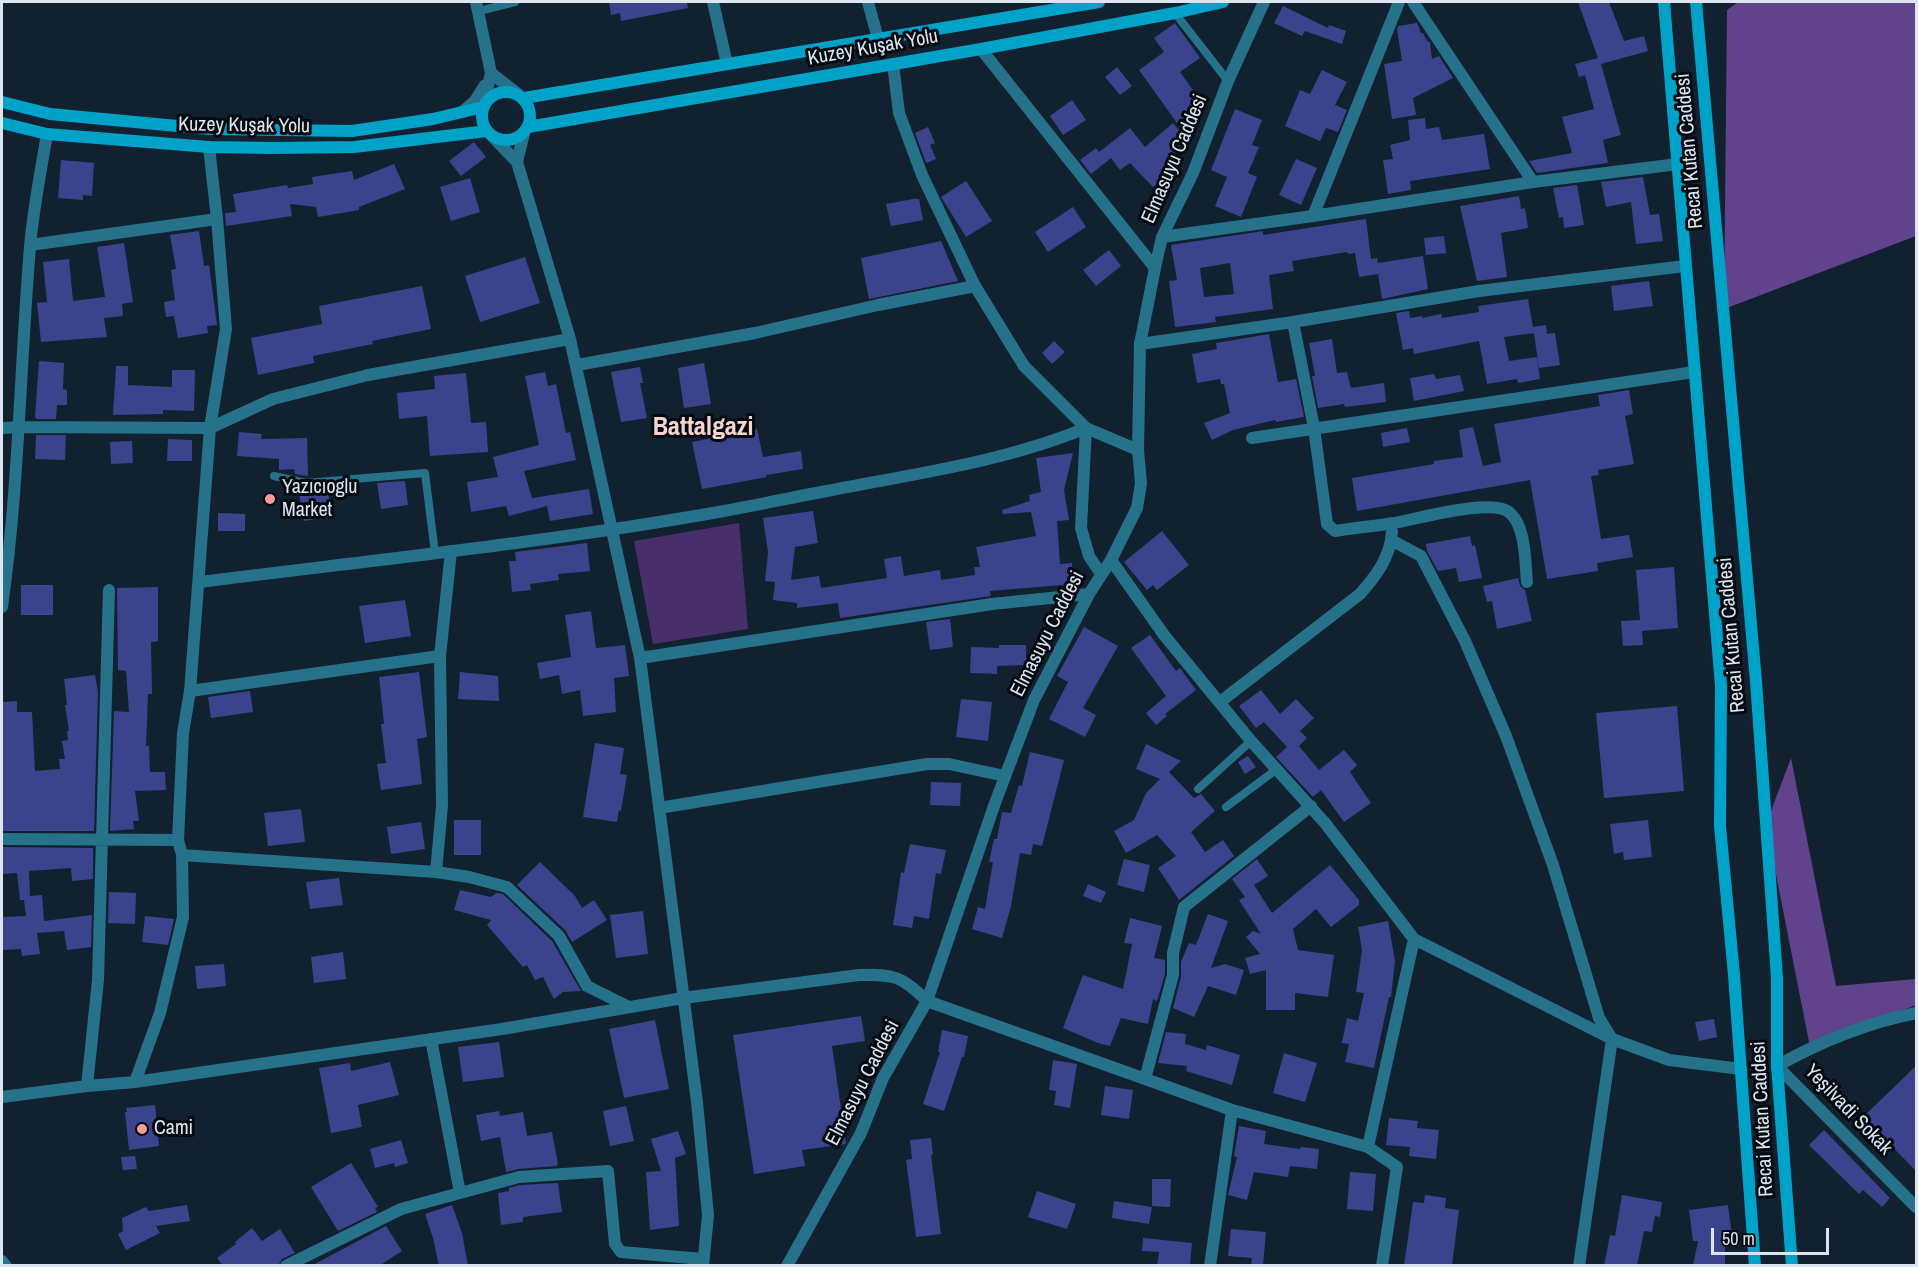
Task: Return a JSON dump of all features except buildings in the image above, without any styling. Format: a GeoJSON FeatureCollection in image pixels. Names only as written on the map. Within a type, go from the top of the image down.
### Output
{"type":"FeatureCollection","features":[{"type":"Feature","properties":{"kind":"main road","name":"Kuzey Kuşak Yolu"},"geometry":{"type":"LineString","coordinates":[[521,96],[1099,2]]}},
{"type":"Feature","properties":{"kind":"main road","name":"Kuzey Kuşak Yolu"},"geometry":{"type":"LineString","coordinates":[[526,130],[981,49],[1222,2]]}},
{"type":"Feature","properties":{"kind":"main road","name":"Recai Kutan Caddesi"},"geometry":{"type":"LineString","coordinates":[[1664,2],[1721,686],[1720,826],[1755,1266]]}},
{"type":"Feature","properties":{"kind":"main road","name":"Recai Kutan Caddesi"},"geometry":{"type":"LineString","coordinates":[[1696,2],[1756,681],[1777,978],[1777,1066],[1792,1266]]}},
{"type":"Feature","properties":{"kind":"main road"},"geometry":{"type":"LineString","coordinates":[[510,91],[521,96],[531,112],[526,130],[509,140],[501,140],[490,134],[483,124],[481,115],[488,99],[494,94],[510,91]]}},
{"type":"Feature","properties":{"kind":"main road","name":"Kuzey Kuşak Yolu"},"geometry":{"type":"LineString","coordinates":[[2,102],[50,114],[209,129],[352,131],[433,119],[483,107]]}},
{"type":"Feature","properties":{"kind":"main road","name":"Kuzey Kuşak Yolu"},"geometry":{"type":"LineString","coordinates":[[2,123],[47,134],[209,147],[354,147],[490,134]]}},
{"type":"Feature","properties":{"kind":"street"},"geometry":{"type":"LineString","coordinates":[[713,2],[727,64]]}},
{"type":"Feature","properties":{"kind":"street"},"geometry":{"type":"LineString","coordinates":[[868,2],[878,39]]}},
{"type":"Feature","properties":{"kind":"street","name":"Elmasuyu Caddesi"},"geometry":{"type":"LineString","coordinates":[[787,1266],[861,1133],[883,1078],[927,1001],[1005,776],[1035,700],[1089,594],[1111,560],[1137,508],[1141,483],[1138,450],[1140,344],[1162,237],[1193,173],[1228,81],[1264,2]]}},
{"type":"Feature","properties":{"kind":"street"},"geometry":{"type":"LineString","coordinates":[[1313,216],[1399,2]]}},
{"type":"Feature","properties":{"kind":"street"},"geometry":{"type":"LineString","coordinates":[[1413,2],[1533,182]]}},
{"type":"Feature","properties":{"kind":"street"},"geometry":{"type":"LineString","coordinates":[[478,6],[491,73],[483,107]]}},
{"type":"Feature","properties":{"kind":"street"},"geometry":{"type":"LineString","coordinates":[[981,49],[1155,268]]}},
{"type":"Feature","properties":{"kind":"street"},"geometry":{"type":"LineString","coordinates":[[893,64],[899,112],[922,175],[975,286],[1024,366],[1086,428],[1138,450]]}},
{"type":"Feature","properties":{"kind":"street"},"geometry":{"type":"LineString","coordinates":[[491,73],[521,96]]}},
{"type":"Feature","properties":{"kind":"street"},"geometry":{"type":"LineString","coordinates":[[462,112],[481,93],[491,73]]}},
{"type":"Feature","properties":{"kind":"street"},"geometry":{"type":"LineString","coordinates":[[517,162],[526,130]]}},
{"type":"Feature","properties":{"kind":"street"},"geometry":{"type":"LineString","coordinates":[[2,607],[5,556],[20,427],[30,245],[47,134]]}},
{"type":"Feature","properties":{"kind":"street"},"geometry":{"type":"LineString","coordinates":[[286,1266],[401,1209],[519,1177],[608,1171],[615,1244],[621,1252],[703,1262],[708,1215],[697,1102],[640,658],[570,339],[517,162],[490,134]]}},
{"type":"Feature","properties":{"kind":"street"},"geometry":{"type":"LineString","coordinates":[[135,1082],[160,1013],[183,917],[182,855],[178,840],[183,733],[190,691],[200,582],[210,429],[226,329],[209,147]]}},
{"type":"Feature","properties":{"kind":"street"},"geometry":{"type":"LineString","coordinates":[[1162,237],[1533,182],[1678,164]]}},
{"type":"Feature","properties":{"kind":"street"},"geometry":{"type":"LineString","coordinates":[[30,245],[217,219]]}},
{"type":"Feature","properties":{"kind":"street"},"geometry":{"type":"LineString","coordinates":[[1140,344],[1293,322],[1479,291],[1685,266]]}},
{"type":"Feature","properties":{"kind":"street"},"geometry":{"type":"LineString","coordinates":[[577,365],[755,333],[878,304],[975,286]]}},
{"type":"Feature","properties":{"kind":"street"},"geometry":{"type":"LineString","coordinates":[[1293,322],[1314,428],[1327,524],[1335,531],[1393,523],[1470,508],[1496,507],[1509,511],[1520,525],[1527,582]]}},
{"type":"Feature","properties":{"kind":"street"},"geometry":{"type":"LineString","coordinates":[[2,428],[210,429],[273,399],[368,375],[570,339]]}},
{"type":"Feature","properties":{"kind":"street"},"geometry":{"type":"LineString","coordinates":[[1252,438],[1694,372]]}},
{"type":"Feature","properties":{"kind":"street"},"geometry":{"type":"LineString","coordinates":[[200,582],[451,551],[724,511],[958,465],[1052,442],[1086,428]]}},
{"type":"Feature","properties":{"kind":"street"},"geometry":{"type":"LineString","coordinates":[[1086,428],[1081,528],[1089,556],[1101,574]]}},
{"type":"Feature","properties":{"kind":"street"},"geometry":{"type":"LineString","coordinates":[[1220,702],[1360,594],[1375,576],[1386,557],[1393,523]]}},
{"type":"Feature","properties":{"kind":"street"},"geometry":{"type":"LineString","coordinates":[[1391,540],[1421,556],[1465,640],[1510,746],[1553,865],[1599,1018],[1612,1039],[1579,1266]]}},
{"type":"Feature","properties":{"kind":"street"},"geometry":{"type":"LineString","coordinates":[[436,872],[442,806],[440,656],[451,551]]}},
{"type":"Feature","properties":{"kind":"street"},"geometry":{"type":"LineString","coordinates":[[1111,560],[1164,635],[1251,741],[1311,806],[1414,939],[1612,1039],[1668,1060],[1741,1069]]}},
{"type":"Feature","properties":{"kind":"street"},"geometry":{"type":"LineString","coordinates":[[87,1086],[98,980],[109,590]]}},
{"type":"Feature","properties":{"kind":"street"},"geometry":{"type":"LineString","coordinates":[[640,658],[992,604],[1089,594]]}},
{"type":"Feature","properties":{"kind":"street"},"geometry":{"type":"LineString","coordinates":[[190,691],[440,656]]}},
{"type":"Feature","properties":{"kind":"street"},"geometry":{"type":"LineString","coordinates":[[658,808],[927,764],[949,764],[1005,776]]}},
{"type":"Feature","properties":{"kind":"street"},"geometry":{"type":"LineString","coordinates":[[1146,1079],[1173,975],[1173,953],[1184,908],[1311,806]]}},
{"type":"Feature","properties":{"kind":"street"},"geometry":{"type":"LineString","coordinates":[[2,839],[178,840]]}},
{"type":"Feature","properties":{"kind":"street"},"geometry":{"type":"LineString","coordinates":[[182,855],[436,872],[469,877],[507,887],[559,936],[587,986],[629,1007]]}},
{"type":"Feature","properties":{"kind":"street"},"geometry":{"type":"LineString","coordinates":[[1368,1147],[1414,939]]}},
{"type":"Feature","properties":{"kind":"street"},"geometry":{"type":"LineString","coordinates":[[2,1097],[135,1082],[502,1029],[683,998],[860,975],[884,974],[901,978],[927,1001],[1232,1110],[1368,1147],[1397,1167],[1382,1266]]}},
{"type":"Feature","properties":{"kind":"street"},"geometry":{"type":"LineString","coordinates":[[1777,1066],[1810,1047],[1837,1036],[1917,1012]]}},
{"type":"Feature","properties":{"kind":"street"},"geometry":{"type":"LineString","coordinates":[[432,1039],[460,1193]]}},
{"type":"Feature","properties":{"kind":"street","name":"Yeşilvadi Sokak"},"geometry":{"type":"LineString","coordinates":[[1777,1066],[1917,1207]]}},
{"type":"Feature","properties":{"kind":"street"},"geometry":{"type":"LineString","coordinates":[[1210,1266],[1232,1110]]}},
{"type":"Feature","properties":{"kind":"street"},"geometry":{"type":"LineString","coordinates":[[617,1266],[621,1252]]}},
{"type":"Feature","properties":{"kind":"street"},"geometry":{"type":"LineString","coordinates":[[2,1261],[6,1266]]}},
{"type":"Feature","properties":{"kind":"lane"},"geometry":{"type":"LineString","coordinates":[[478,6],[515,2]]}},
{"type":"Feature","properties":{"kind":"lane"},"geometry":{"type":"LineString","coordinates":[[1174,13],[1228,81]]}},
{"type":"Feature","properties":{"kind":"lane"},"geometry":{"type":"LineString","coordinates":[[274,476],[306,483],[425,473],[435,553]]}},
{"type":"Feature","properties":{"kind":"lane"},"geometry":{"type":"LineString","coordinates":[[1198,789],[1251,741]]}},
{"type":"Feature","properties":{"kind":"lane"},"geometry":{"type":"LineString","coordinates":[[1226,807],[1277,769]]}},
{"type":"Feature","properties":{"kind":"shaded area"},"geometry":{"type":"Polygon","coordinates":[[[1738,2],[1916,2],[1916,236],[1724,309],[1727,10],[1738,2]]]}},
{"type":"Feature","properties":{"kind":"shaded area"},"geometry":{"type":"Polygon","coordinates":[[[739,523],[748,629],[653,644],[634,541],[739,523]]]}},
{"type":"Feature","properties":{"kind":"shaded area"},"geometry":{"type":"Polygon","coordinates":[[[1791,758],[1836,986],[1916,979],[1916,1005],[1810,1047],[1766,824],[1791,758]]]}},
{"type":"Feature","properties":{"kind":"place","name":"Yazıcıoglu Market"},"geometry":{"type":"Point","coordinates":[270,499]}},
{"type":"Feature","properties":{"kind":"place","name":"Cami"},"geometry":{"type":"Point","coordinates":[142,1129]}},
{"type":"Feature","properties":{"kind":"district","name":"Battalgazi"},"geometry":{"type":"Point","coordinates":[703,428]}}]}
